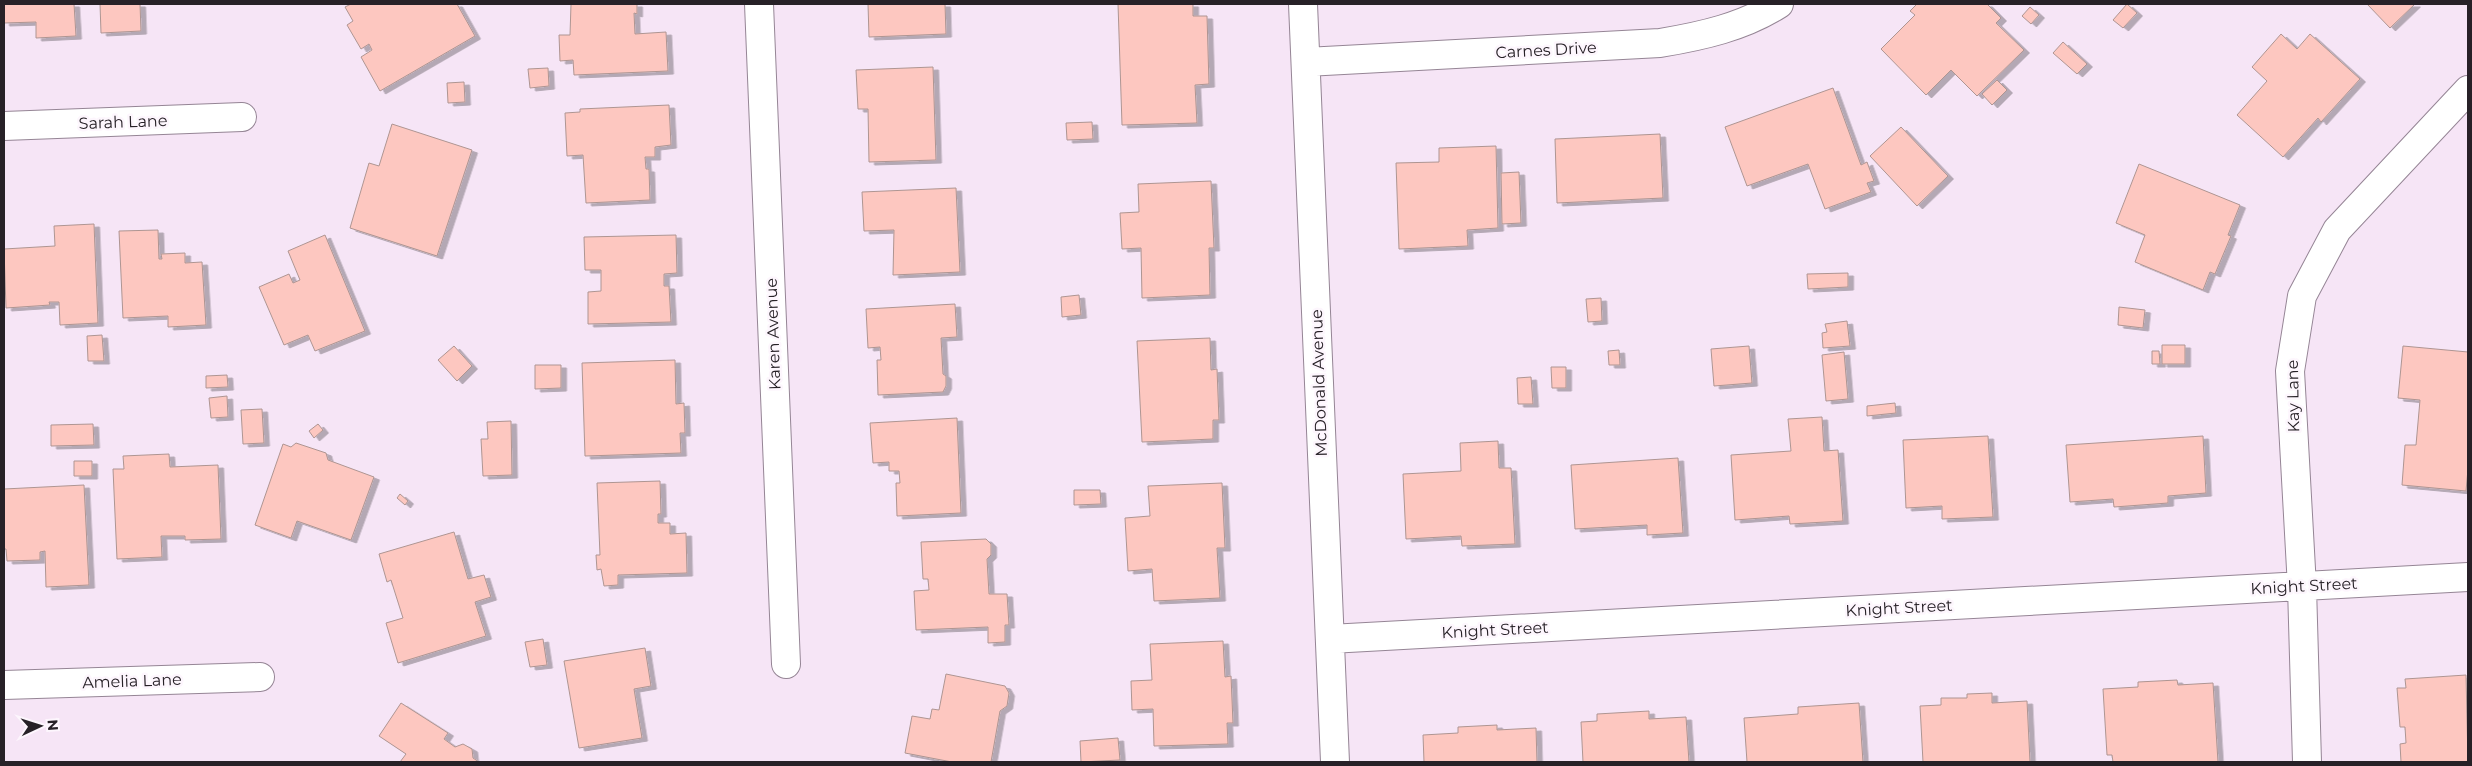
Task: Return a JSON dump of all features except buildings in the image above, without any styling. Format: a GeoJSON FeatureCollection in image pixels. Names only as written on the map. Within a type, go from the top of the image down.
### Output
{"type":"FeatureCollection","features":[{"type":"Feature","properties":{"kind":"street","name":"Karen Avenue"},"geometry":{"type":"LineString","coordinates":[[759,4],[786,664]]}},
{"type":"Feature","properties":{"kind":"street","name":"McDonald Avenue"},"geometry":{"type":"LineString","coordinates":[[1303,4],[1335,762]]}},
{"type":"Feature","properties":{"kind":"street","name":"Carnes Drive"},"geometry":{"type":"LineString","coordinates":[[1306,62],[1660,44],[1714,33],[1767,12],[1779,4]]}},
{"type":"Feature","properties":{"kind":"street","name":"Kay Lane"},"geometry":{"type":"LineString","coordinates":[[2307,762],[2302,587],[2290,370],[2302,296],[2337,230],[2468,90]]}},
{"type":"Feature","properties":{"kind":"street","name":"Sarah Lane"},"geometry":{"type":"LineString","coordinates":[[4,126],[242,117]]}},
{"type":"Feature","properties":{"kind":"street","name":"Knight Street"},"geometry":{"type":"LineString","coordinates":[[1330,639],[2468,577]]}},
{"type":"Feature","properties":{"kind":"street","name":"Amelia Lane"},"geometry":{"type":"LineString","coordinates":[[4,685],[260,677]]}}]}
